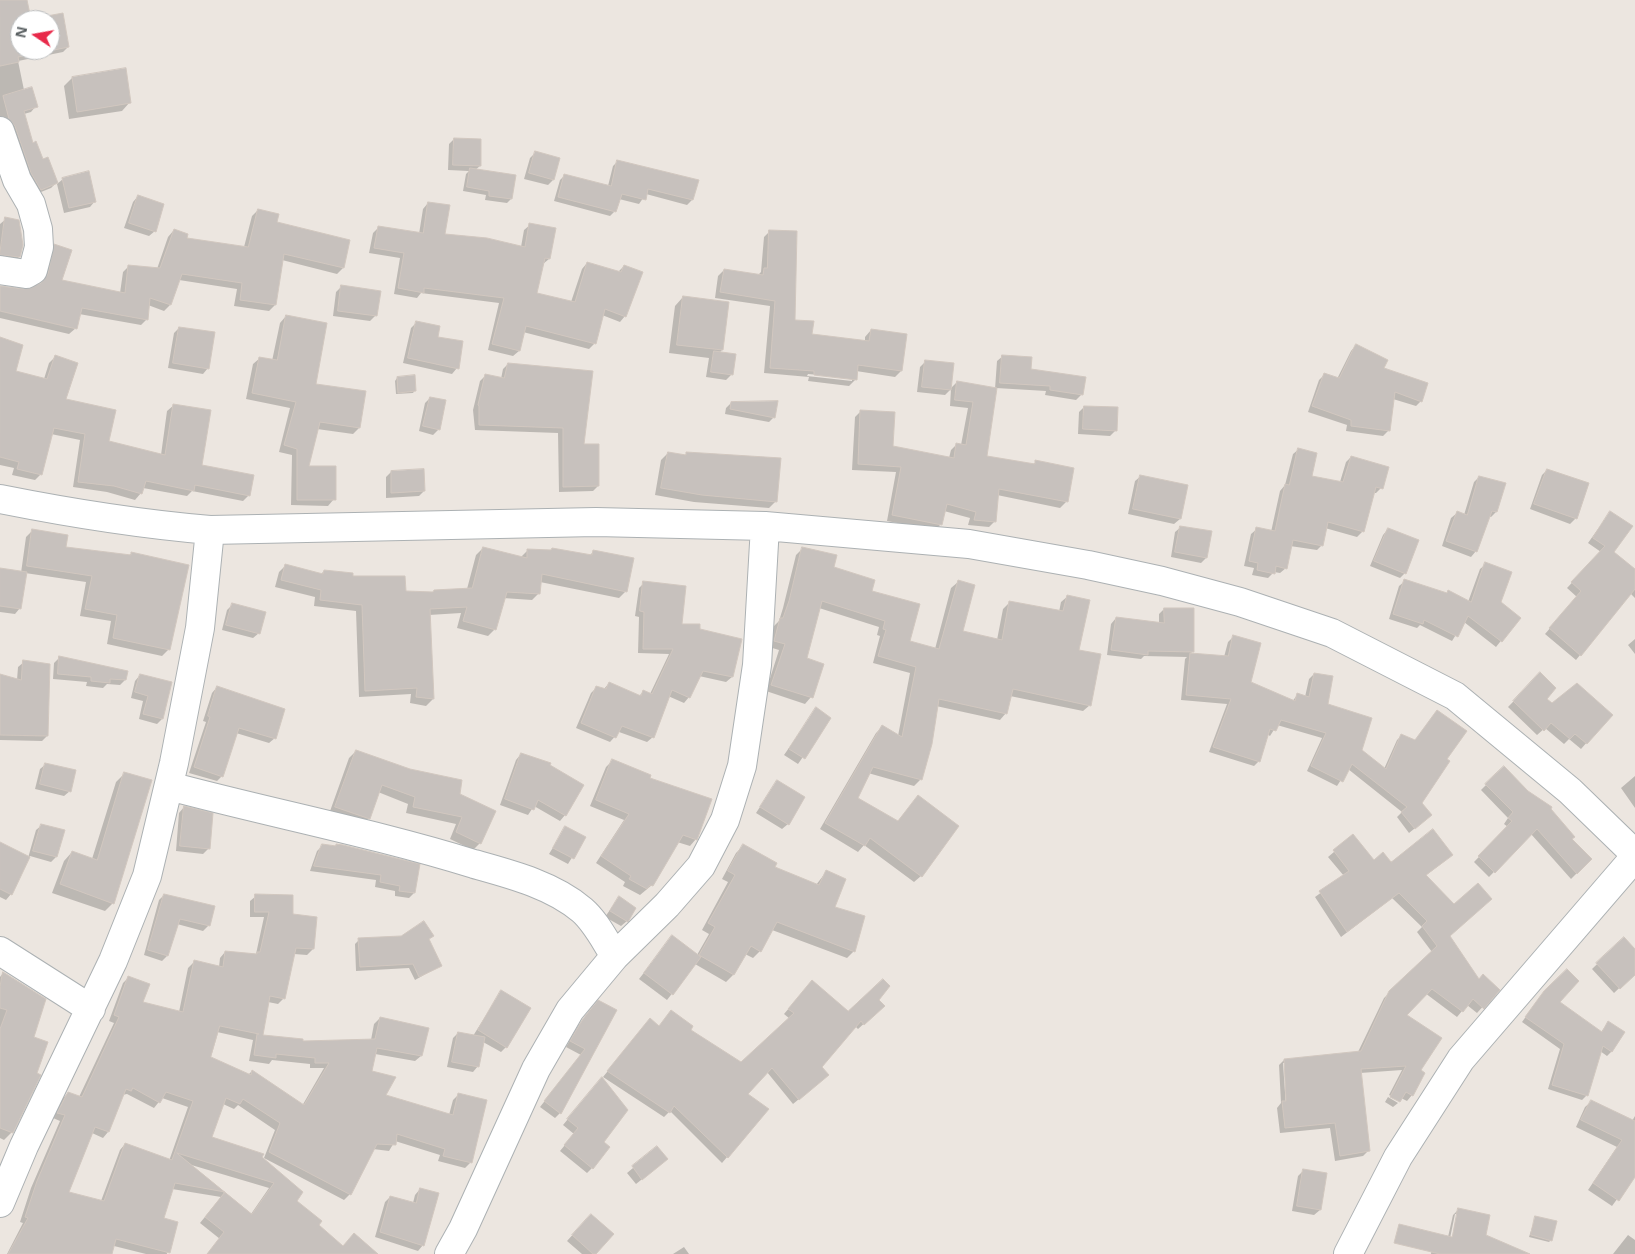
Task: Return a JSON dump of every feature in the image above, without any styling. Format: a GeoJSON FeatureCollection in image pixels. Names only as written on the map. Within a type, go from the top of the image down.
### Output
{"type":"FeatureCollection","features":[{"type":"Feature","properties":{"kind":"street"},"geometry":{"type":"LineString","coordinates":[[0,131],[17,180],[31,204],[38,228],[39,247],[33,270],[26,274],[0,270]]}},
{"type":"Feature","properties":{"kind":"street"},"geometry":{"type":"LineString","coordinates":[[0,498],[68,513],[146,525],[210,530],[596,522],[765,526],[969,544],[1088,564],[1240,602],[1332,633],[1455,696],[1570,791],[1635,855],[1461,1059],[1398,1157],[1348,1254]]}},
{"type":"Feature","properties":{"kind":"street"},"geometry":{"type":"LineString","coordinates":[[449,1254],[463,1229],[536,1069],[570,1010],[615,956],[667,905],[701,866],[725,820],[742,766],[757,664],[765,526]]}},
{"type":"Feature","properties":{"kind":"street"},"geometry":{"type":"LineString","coordinates":[[0,1203],[24,1146],[113,961],[147,876],[169,786],[200,628],[210,530]]}},
{"type":"Feature","properties":{"kind":"street"},"geometry":{"type":"LineString","coordinates":[[169,786],[276,814],[421,847],[507,874],[556,893],[582,910],[600,932],[615,956]]}},
{"type":"Feature","properties":{"kind":"street"},"geometry":{"type":"LineString","coordinates":[[0,951],[91,1009]]}},
{"type":"Feature","properties":{"kind":"building"},"geometry":{"type":"Polygon","coordinates":[[[0,0],[27,0],[29,10],[10,10],[10,60],[19,60],[19,62],[0,66],[0,0]]]}},
{"type":"Feature","properties":{"kind":"building"},"geometry":{"type":"Polygon","coordinates":[[[63,13],[69,47],[60,49],[60,14],[63,13]]]}},
{"type":"Feature","properties":{"kind":"building"},"geometry":{"type":"Polygon","coordinates":[[[126,68],[131,103],[77,112],[72,77],[126,68]]]}},
{"type":"Feature","properties":{"kind":"building"},"geometry":{"type":"Polygon","coordinates":[[[32,87],[38,107],[24,111],[33,143],[36,141],[43,159],[48,157],[58,183],[41,190],[31,173],[15,126],[9,119],[3,96],[32,87]]]}},
{"type":"Feature","properties":{"kind":"building"},"geometry":{"type":"Polygon","coordinates":[[[454,138],[481,139],[481,166],[453,165],[454,138]]]}},
{"type":"Feature","properties":{"kind":"building"},"geometry":{"type":"Polygon","coordinates":[[[535,151],[560,158],[554,180],[529,173],[535,151]]]}},
{"type":"Feature","properties":{"kind":"building"},"geometry":{"type":"Polygon","coordinates":[[[617,160],[699,180],[693,200],[648,189],[646,200],[622,194],[616,212],[558,197],[564,174],[611,186],[617,160]]]}},
{"type":"Feature","properties":{"kind":"building"},"geometry":{"type":"Polygon","coordinates":[[[470,168],[516,175],[512,199],[489,196],[489,191],[467,187],[470,168]]]}},
{"type":"Feature","properties":{"kind":"building"},"geometry":{"type":"Polygon","coordinates":[[[89,171],[96,202],[69,208],[62,178],[89,171]]]}},
{"type":"Feature","properties":{"kind":"building"},"geometry":{"type":"Polygon","coordinates":[[[138,195],[164,204],[156,232],[129,223],[138,195]]]}},
{"type":"Feature","properties":{"kind":"building"},"geometry":{"type":"Polygon","coordinates":[[[428,202],[450,205],[445,234],[487,238],[525,247],[529,223],[556,228],[550,259],[545,258],[537,293],[575,302],[587,262],[621,272],[624,265],[643,272],[626,317],[605,309],[596,344],[526,326],[520,351],[492,344],[504,298],[424,288],[424,293],[398,288],[404,253],[374,248],[378,226],[423,233],[428,202]]]}},
{"type":"Feature","properties":{"kind":"building"},"geometry":{"type":"Polygon","coordinates":[[[258,209],[279,214],[277,222],[350,240],[344,268],[284,254],[276,305],[240,300],[242,283],[182,274],[171,305],[150,298],[148,320],[82,308],[77,329],[0,311],[0,286],[24,289],[41,283],[48,274],[54,244],[72,250],[62,280],[125,293],[128,265],[160,268],[174,229],[188,234],[187,238],[248,247],[258,209]]]}},
{"type":"Feature","properties":{"kind":"building"},"geometry":{"type":"Polygon","coordinates":[[[5,217],[19,220],[23,245],[20,257],[0,255],[5,217]]]}},
{"type":"Feature","properties":{"kind":"building"},"geometry":{"type":"Polygon","coordinates":[[[769,230],[797,231],[795,320],[814,321],[812,334],[869,341],[871,329],[907,334],[902,371],[858,365],[857,380],[814,375],[814,371],[770,368],[775,301],[720,292],[724,269],[763,275],[764,268],[767,268],[769,230]]]}},
{"type":"Feature","properties":{"kind":"building"},"geometry":{"type":"Polygon","coordinates":[[[341,285],[381,291],[377,316],[338,311],[341,285]]]}},
{"type":"Feature","properties":{"kind":"building"},"geometry":{"type":"Polygon","coordinates":[[[683,296],[729,302],[723,350],[677,345],[683,296]]]}},
{"type":"Feature","properties":{"kind":"building"},"geometry":{"type":"Polygon","coordinates":[[[286,315],[327,323],[316,384],[366,391],[360,428],[320,422],[309,466],[336,466],[336,500],[297,500],[297,449],[284,445],[296,402],[252,393],[259,357],[277,360],[286,315]]]}},
{"type":"Feature","properties":{"kind":"building"},"geometry":{"type":"Polygon","coordinates":[[[416,321],[440,326],[438,337],[463,341],[459,369],[408,358],[416,321]]]}},
{"type":"Feature","properties":{"kind":"building"},"geometry":{"type":"Polygon","coordinates":[[[179,327],[215,332],[209,369],[173,363],[179,327]]]}},
{"type":"Feature","properties":{"kind":"building"},"geometry":{"type":"Polygon","coordinates":[[[0,337],[23,345],[16,371],[47,379],[55,355],[78,363],[66,399],[116,410],[109,441],[165,455],[173,404],[211,410],[202,465],[254,475],[250,496],[195,485],[194,491],[146,481],[142,494],[114,486],[78,482],[85,434],[54,428],[42,475],[17,469],[19,462],[0,457],[0,337]]]}},
{"type":"Feature","properties":{"kind":"building"},"geometry":{"type":"Polygon","coordinates":[[[1356,344],[1388,360],[1384,368],[1428,383],[1422,402],[1395,392],[1390,431],[1351,426],[1351,420],[1312,406],[1324,373],[1339,378],[1356,344]]]}},
{"type":"Feature","properties":{"kind":"building"},"geometry":{"type":"Polygon","coordinates":[[[714,351],[736,354],[733,375],[711,372],[714,351]]]}},
{"type":"Feature","properties":{"kind":"building"},"geometry":{"type":"Polygon","coordinates":[[[1002,355],[1032,357],[1031,369],[1086,377],[1083,395],[1050,390],[1050,386],[1000,383],[1002,355]]]}},
{"type":"Feature","properties":{"kind":"building"},"geometry":{"type":"Polygon","coordinates":[[[925,360],[954,363],[951,390],[922,387],[925,360]]]}},
{"type":"Feature","properties":{"kind":"building"},"geometry":{"type":"Polygon","coordinates":[[[508,363],[593,371],[584,444],[599,444],[599,486],[563,487],[563,428],[479,425],[478,405],[485,374],[504,378],[508,363]]]}},
{"type":"Feature","properties":{"kind":"building"},"geometry":{"type":"Polygon","coordinates":[[[415,375],[416,391],[398,393],[397,377],[415,375]]]}},
{"type":"Feature","properties":{"kind":"building"},"geometry":{"type":"Polygon","coordinates":[[[957,381],[997,388],[987,456],[1035,464],[1035,460],[1074,468],[1068,502],[999,489],[996,522],[974,520],[976,512],[947,504],[942,525],[892,515],[901,467],[858,464],[860,410],[895,412],[893,446],[954,458],[956,443],[966,445],[973,402],[955,400],[957,381]]]}},
{"type":"Feature","properties":{"kind":"building"},"geometry":{"type":"Polygon","coordinates":[[[430,397],[446,400],[440,430],[423,426],[430,397]]]}},
{"type":"Feature","properties":{"kind":"building"},"geometry":{"type":"Polygon","coordinates":[[[778,401],[775,418],[730,409],[731,402],[778,401]]]}},
{"type":"Feature","properties":{"kind":"building"},"geometry":{"type":"Polygon","coordinates":[[[1084,406],[1118,407],[1117,431],[1083,429],[1084,406]]]}},
{"type":"Feature","properties":{"kind":"building"},"geometry":{"type":"Polygon","coordinates":[[[1298,448],[1317,453],[1312,476],[1343,482],[1351,456],[1389,467],[1383,489],[1376,487],[1364,532],[1328,522],[1323,546],[1293,540],[1287,569],[1276,566],[1275,574],[1257,570],[1258,563],[1249,561],[1256,527],[1275,531],[1285,484],[1289,485],[1298,448]]]}},
{"type":"Feature","properties":{"kind":"building"},"geometry":{"type":"Polygon","coordinates":[[[668,452],[686,455],[686,452],[781,458],[777,502],[702,495],[661,488],[668,452]]]}},
{"type":"Feature","properties":{"kind":"building"},"geometry":{"type":"Polygon","coordinates":[[[424,469],[425,491],[391,493],[391,471],[424,469]]]}},
{"type":"Feature","properties":{"kind":"building"},"geometry":{"type":"Polygon","coordinates":[[[1547,469],[1589,483],[1577,519],[1534,504],[1547,469]]]}},
{"type":"Feature","properties":{"kind":"building"},"geometry":{"type":"Polygon","coordinates":[[[1140,475],[1188,485],[1181,519],[1133,509],[1140,475]]]}},
{"type":"Feature","properties":{"kind":"building"},"geometry":{"type":"Polygon","coordinates":[[[1479,476],[1506,483],[1497,512],[1492,511],[1477,552],[1446,541],[1457,511],[1467,515],[1479,476]]]}},
{"type":"Feature","properties":{"kind":"building"},"geometry":{"type":"Polygon","coordinates":[[[1610,511],[1633,526],[1614,552],[1635,569],[1635,589],[1581,656],[1549,628],[1581,591],[1571,582],[1605,546],[1593,538],[1610,511]]]}},
{"type":"Feature","properties":{"kind":"building"},"geometry":{"type":"Polygon","coordinates":[[[1180,526],[1212,531],[1207,558],[1175,552],[1180,526]]]}},
{"type":"Feature","properties":{"kind":"building"},"geometry":{"type":"Polygon","coordinates":[[[1388,528],[1419,540],[1406,574],[1374,561],[1388,528]]]}},
{"type":"Feature","properties":{"kind":"building"},"geometry":{"type":"Polygon","coordinates":[[[32,529],[68,535],[66,547],[131,555],[131,552],[189,565],[170,650],[113,638],[117,615],[85,609],[92,576],[27,566],[32,529]]]}},
{"type":"Feature","properties":{"kind":"building"},"geometry":{"type":"Polygon","coordinates":[[[483,547],[527,558],[527,549],[551,550],[552,548],[592,555],[593,550],[634,558],[627,592],[542,574],[540,594],[507,592],[496,630],[463,621],[467,607],[430,609],[434,699],[416,697],[417,688],[365,691],[362,605],[320,600],[321,590],[281,580],[285,564],[323,574],[324,570],[353,573],[353,576],[405,576],[406,591],[433,592],[434,590],[472,588],[483,547]]]}},
{"type":"Feature","properties":{"kind":"building"},"geometry":{"type":"Polygon","coordinates":[[[802,547],[837,555],[834,567],[875,580],[872,591],[920,604],[910,641],[939,649],[958,580],[975,585],[963,631],[1002,640],[1009,601],[1063,611],[1067,595],[1090,600],[1079,650],[1101,654],[1091,706],[1013,689],[1007,714],[939,699],[932,744],[922,780],[873,767],[858,798],[898,821],[918,795],[959,826],[922,877],[870,838],[865,846],[825,823],[882,725],[902,737],[916,667],[878,656],[886,630],[883,629],[885,621],[822,601],[807,658],[824,664],[813,698],[771,685],[785,644],[774,641],[780,618],[783,618],[789,601],[802,547]]]}},
{"type":"Feature","properties":{"kind":"building"},"geometry":{"type":"Polygon","coordinates":[[[1485,562],[1512,572],[1501,602],[1521,618],[1502,642],[1468,616],[1458,637],[1424,620],[1423,624],[1393,614],[1404,579],[1447,593],[1448,590],[1471,602],[1485,562]]]}},
{"type":"Feature","properties":{"kind":"building"},"geometry":{"type":"Polygon","coordinates":[[[0,568],[27,572],[21,609],[0,606],[0,568]]]}},
{"type":"Feature","properties":{"kind":"building"},"geometry":{"type":"Polygon","coordinates":[[[643,581],[686,586],[682,624],[700,624],[700,629],[742,639],[733,677],[703,671],[690,698],[672,690],[654,738],[622,726],[616,738],[581,723],[596,686],[606,689],[609,682],[641,696],[643,690],[652,694],[673,649],[643,649],[644,612],[640,611],[643,581]]]}},
{"type":"Feature","properties":{"kind":"building"},"geometry":{"type":"Polygon","coordinates":[[[232,603],[266,612],[260,634],[226,625],[232,603]]]}},
{"type":"Feature","properties":{"kind":"building"},"geometry":{"type":"Polygon","coordinates":[[[1164,608],[1194,608],[1194,652],[1148,651],[1148,655],[1111,650],[1116,617],[1164,623],[1164,608]]]}},
{"type":"Feature","properties":{"kind":"building"},"geometry":{"type":"Polygon","coordinates":[[[1233,635],[1261,643],[1251,682],[1295,701],[1297,693],[1309,697],[1314,673],[1333,676],[1328,704],[1372,718],[1362,750],[1386,769],[1401,734],[1415,740],[1437,710],[1467,731],[1447,759],[1450,761],[1422,803],[1432,815],[1415,829],[1401,812],[1407,807],[1352,764],[1343,782],[1311,766],[1326,733],[1281,720],[1276,731],[1270,729],[1260,762],[1213,747],[1231,699],[1186,695],[1190,653],[1228,656],[1233,635]]]}},
{"type":"Feature","properties":{"kind":"building"},"geometry":{"type":"Polygon","coordinates":[[[59,656],[128,671],[126,680],[110,679],[110,683],[91,681],[91,677],[58,674],[59,656]]]}},
{"type":"Feature","properties":{"kind":"building"},"geometry":{"type":"Polygon","coordinates":[[[23,660],[50,664],[48,736],[0,735],[0,674],[21,680],[23,660]]]}},
{"type":"Feature","properties":{"kind":"building"},"geometry":{"type":"Polygon","coordinates":[[[1540,672],[1556,688],[1547,699],[1552,703],[1577,683],[1613,715],[1587,744],[1575,734],[1570,739],[1551,723],[1544,731],[1513,701],[1540,672]]]}},
{"type":"Feature","properties":{"kind":"building"},"geometry":{"type":"Polygon","coordinates":[[[140,674],[172,682],[163,719],[143,714],[148,696],[135,692],[140,674]]]}},
{"type":"Feature","properties":{"kind":"building"},"geometry":{"type":"Polygon","coordinates":[[[217,686],[285,709],[276,739],[239,728],[223,777],[194,767],[210,717],[208,716],[217,686]]]}},
{"type":"Feature","properties":{"kind":"building"},"geometry":{"type":"Polygon","coordinates":[[[816,707],[831,718],[805,759],[789,749],[816,707]]]}},
{"type":"Feature","properties":{"kind":"building"},"geometry":{"type":"Polygon","coordinates":[[[356,750],[410,769],[462,780],[460,794],[496,811],[481,844],[456,832],[462,817],[413,807],[415,797],[382,785],[370,819],[335,807],[356,750]]]}},
{"type":"Feature","properties":{"kind":"building"},"geometry":{"type":"Polygon","coordinates":[[[521,753],[551,763],[550,765],[584,785],[566,816],[538,800],[534,810],[505,799],[521,753]]]}},
{"type":"Feature","properties":{"kind":"building"},"geometry":{"type":"Polygon","coordinates":[[[612,759],[651,775],[650,778],[712,799],[697,840],[683,835],[653,886],[650,885],[647,889],[629,879],[631,876],[601,856],[629,814],[596,800],[612,759]]]}},
{"type":"Feature","properties":{"kind":"building"},"geometry":{"type":"Polygon","coordinates":[[[45,763],[76,770],[71,792],[40,784],[45,763]]]}},
{"type":"Feature","properties":{"kind":"building"},"geometry":{"type":"Polygon","coordinates":[[[1504,766],[1528,791],[1552,807],[1551,809],[1575,837],[1572,839],[1592,859],[1577,874],[1537,829],[1495,873],[1478,856],[1512,821],[1508,818],[1513,812],[1485,784],[1504,766]]]}},
{"type":"Feature","properties":{"kind":"building"},"geometry":{"type":"Polygon","coordinates":[[[124,772],[152,780],[114,904],[60,884],[72,851],[97,860],[124,772]]]}},
{"type":"Feature","properties":{"kind":"building"},"geometry":{"type":"Polygon","coordinates":[[[777,780],[805,797],[789,825],[760,807],[777,780]]]}},
{"type":"Feature","properties":{"kind":"building"},"geometry":{"type":"Polygon","coordinates":[[[184,806],[213,813],[210,849],[180,846],[184,806]]]}},
{"type":"Feature","properties":{"kind":"building"},"geometry":{"type":"Polygon","coordinates":[[[41,824],[65,830],[57,857],[33,851],[41,824]]]}},
{"type":"Feature","properties":{"kind":"building"},"geometry":{"type":"Polygon","coordinates":[[[565,826],[586,837],[574,859],[553,848],[565,826]]]}},
{"type":"Feature","properties":{"kind":"building"},"geometry":{"type":"Polygon","coordinates":[[[1433,829],[1453,855],[1426,875],[1454,904],[1478,883],[1492,899],[1450,936],[1479,979],[1483,974],[1500,990],[1484,1009],[1473,999],[1463,1012],[1432,989],[1407,1015],[1442,1038],[1421,1070],[1425,1073],[1413,1096],[1406,1092],[1400,1102],[1390,1097],[1406,1066],[1361,1069],[1370,1151],[1340,1156],[1335,1123],[1285,1128],[1282,1101],[1286,1101],[1284,1059],[1361,1051],[1389,991],[1437,946],[1422,926],[1427,921],[1399,893],[1347,932],[1319,891],[1349,871],[1333,850],[1353,834],[1374,860],[1383,852],[1391,862],[1433,829]]]}},
{"type":"Feature","properties":{"kind":"building"},"geometry":{"type":"Polygon","coordinates":[[[0,842],[30,857],[12,895],[0,889],[0,842]]]}},
{"type":"Feature","properties":{"kind":"building"},"geometry":{"type":"Polygon","coordinates":[[[322,844],[343,845],[420,864],[415,893],[399,891],[400,886],[380,882],[381,875],[314,866],[322,844]]]}},
{"type":"Feature","properties":{"kind":"building"},"geometry":{"type":"Polygon","coordinates":[[[743,844],[777,863],[775,867],[819,885],[826,870],[846,879],[835,907],[865,916],[855,952],[777,922],[761,952],[751,946],[734,975],[699,955],[715,927],[708,923],[735,875],[728,871],[743,844]]]}},
{"type":"Feature","properties":{"kind":"building"},"geometry":{"type":"Polygon","coordinates":[[[164,894],[215,906],[210,926],[180,919],[168,956],[148,950],[164,894]]]}},
{"type":"Feature","properties":{"kind":"building"},"geometry":{"type":"Polygon","coordinates":[[[255,894],[293,895],[293,914],[317,917],[314,949],[296,948],[285,999],[270,996],[263,1035],[303,1039],[303,1041],[375,1039],[380,1017],[429,1028],[422,1056],[377,1048],[372,1071],[396,1077],[386,1095],[453,1115],[458,1093],[487,1100],[472,1163],[443,1156],[445,1149],[397,1134],[396,1145],[377,1144],[351,1195],[269,1152],[280,1123],[243,1099],[240,1104],[226,1098],[212,1137],[264,1154],[262,1157],[303,1192],[297,1201],[322,1221],[319,1225],[343,1246],[354,1233],[378,1254],[207,1254],[224,1232],[205,1217],[225,1192],[175,1183],[164,1218],[178,1222],[170,1253],[116,1239],[112,1254],[8,1254],[28,1218],[25,1217],[37,1181],[65,1115],[57,1113],[68,1092],[82,1097],[119,1017],[114,1015],[128,976],[150,984],[143,1002],[183,1012],[194,960],[223,967],[225,951],[257,954],[257,952],[260,952],[269,912],[255,912],[255,894]],[[220,1026],[211,1057],[251,1075],[252,1070],[304,1105],[329,1063],[315,1063],[315,1058],[276,1054],[276,1058],[254,1055],[257,1034],[259,1034],[220,1026]],[[133,1088],[131,1091],[126,1089],[109,1132],[95,1127],[69,1192],[104,1201],[125,1143],[172,1160],[193,1101],[166,1092],[160,1103],[133,1088]],[[177,1153],[252,1214],[274,1183],[177,1153]]]}},
{"type":"Feature","properties":{"kind":"building"},"geometry":{"type":"Polygon","coordinates":[[[619,896],[636,908],[628,922],[610,911],[619,896]]]}},
{"type":"Feature","properties":{"kind":"building"},"geometry":{"type":"Polygon","coordinates":[[[424,921],[434,936],[429,939],[442,966],[419,977],[413,964],[360,967],[358,938],[401,936],[424,921]]]}},
{"type":"Feature","properties":{"kind":"building"},"geometry":{"type":"Polygon","coordinates":[[[672,935],[701,957],[673,995],[644,973],[672,935]]]}},
{"type":"Feature","properties":{"kind":"building"},"geometry":{"type":"Polygon","coordinates":[[[1624,937],[1635,949],[1635,975],[1620,989],[1596,963],[1624,937]]]}},
{"type":"Feature","properties":{"kind":"building"},"geometry":{"type":"Polygon","coordinates":[[[1567,969],[1579,981],[1560,1002],[1602,1032],[1608,1021],[1625,1032],[1612,1052],[1603,1046],[1588,1096],[1552,1085],[1564,1044],[1525,1017],[1544,991],[1567,969]]]}},
{"type":"Feature","properties":{"kind":"building"},"geometry":{"type":"Polygon","coordinates":[[[3,972],[46,999],[34,1037],[48,1042],[37,1073],[41,1075],[13,1133],[0,1128],[0,1029],[7,1010],[0,1008],[0,987],[3,972]]]}},
{"type":"Feature","properties":{"kind":"building"},"geometry":{"type":"Polygon","coordinates":[[[883,979],[890,986],[879,1000],[885,1006],[864,1025],[861,1021],[822,1067],[829,1075],[799,1100],[772,1068],[748,1094],[769,1109],[728,1158],[674,1106],[670,1113],[607,1071],[650,1018],[659,1026],[671,1010],[693,1026],[691,1030],[741,1062],[794,1013],[788,1009],[812,980],[848,1011],[883,979]]]}},
{"type":"Feature","properties":{"kind":"building"},"geometry":{"type":"Polygon","coordinates":[[[501,990],[531,1008],[507,1048],[478,1030],[501,990]]]}},
{"type":"Feature","properties":{"kind":"building"},"geometry":{"type":"Polygon","coordinates":[[[598,1000],[617,1010],[561,1114],[544,1101],[585,1049],[570,1041],[583,1019],[598,1000]]]}},
{"type":"Feature","properties":{"kind":"building"},"geometry":{"type":"Polygon","coordinates":[[[458,1032],[485,1037],[479,1067],[452,1062],[458,1032]]]}},
{"type":"Feature","properties":{"kind":"building"},"geometry":{"type":"Polygon","coordinates":[[[602,1077],[628,1110],[604,1142],[610,1147],[593,1169],[564,1145],[578,1128],[567,1119],[602,1077]]]}},
{"type":"Feature","properties":{"kind":"building"},"geometry":{"type":"Polygon","coordinates":[[[1591,1100],[1635,1121],[1635,1177],[1619,1201],[1593,1183],[1622,1140],[1581,1120],[1591,1100]]]}},
{"type":"Feature","properties":{"kind":"building"},"geometry":{"type":"Polygon","coordinates":[[[657,1146],[668,1159],[642,1180],[632,1166],[657,1146]]]}},
{"type":"Feature","properties":{"kind":"building"},"geometry":{"type":"Polygon","coordinates":[[[1303,1169],[1327,1173],[1321,1210],[1297,1206],[1303,1169]]]}},
{"type":"Feature","properties":{"kind":"building"},"geometry":{"type":"Polygon","coordinates":[[[420,1188],[439,1193],[424,1246],[380,1232],[390,1196],[416,1203],[420,1188]]]}},
{"type":"Feature","properties":{"kind":"building"},"geometry":{"type":"Polygon","coordinates":[[[1458,1208],[1490,1215],[1486,1235],[1530,1254],[1440,1254],[1394,1243],[1399,1224],[1452,1237],[1458,1208]]]}},
{"type":"Feature","properties":{"kind":"building"},"geometry":{"type":"Polygon","coordinates":[[[591,1214],[614,1234],[596,1254],[593,1254],[572,1235],[591,1214]]]}},
{"type":"Feature","properties":{"kind":"building"},"geometry":{"type":"Polygon","coordinates":[[[1535,1216],[1557,1221],[1552,1241],[1531,1235],[1535,1216]]]}}]}
